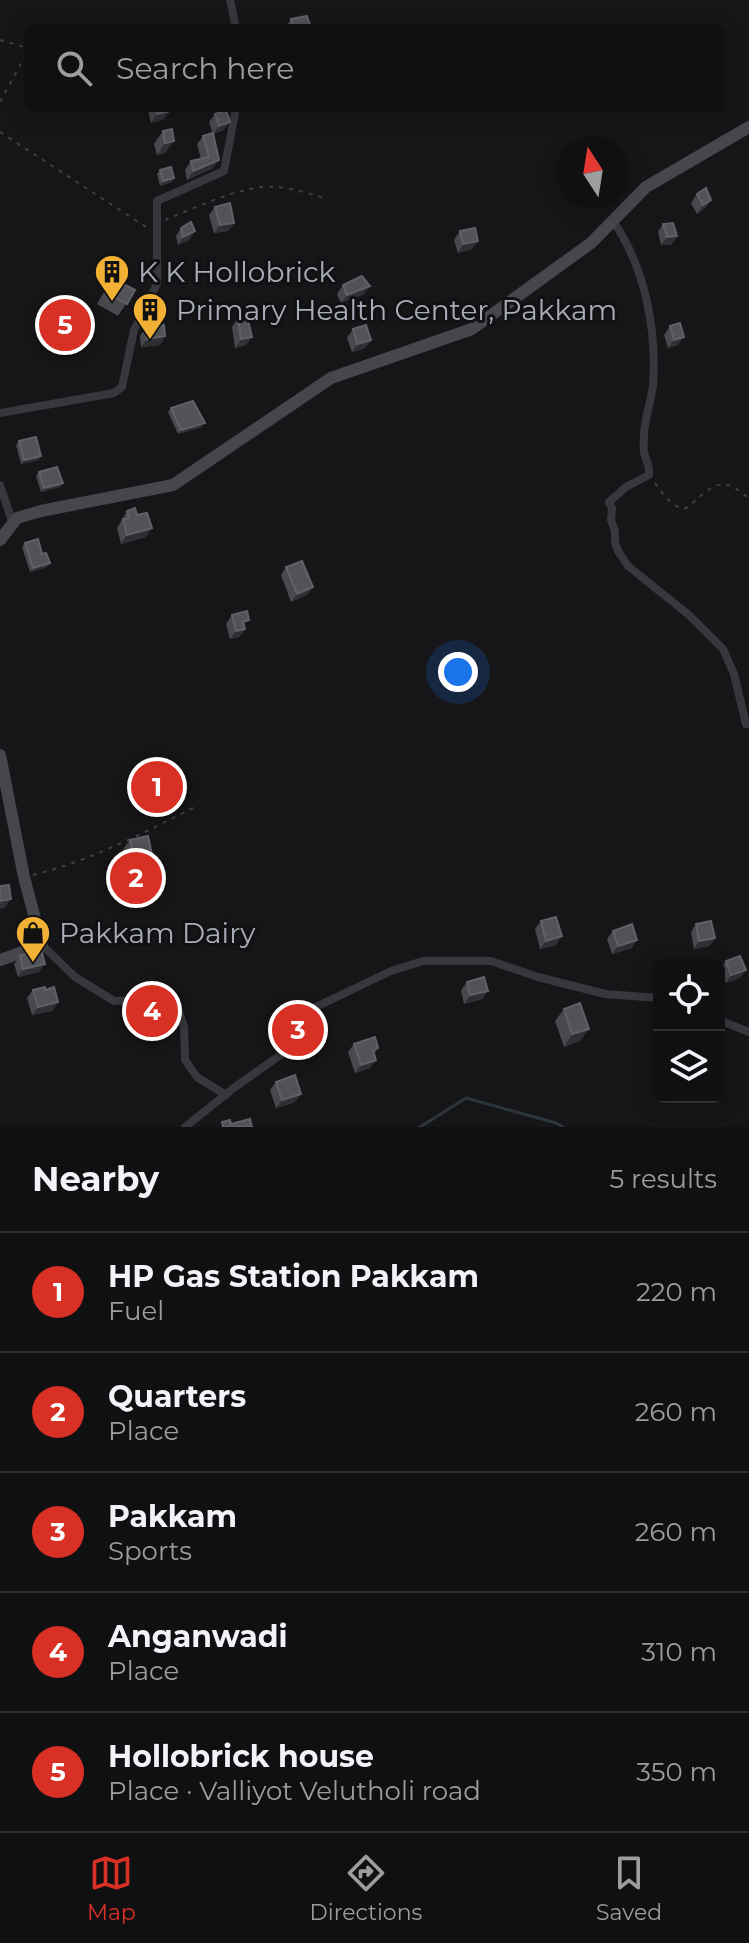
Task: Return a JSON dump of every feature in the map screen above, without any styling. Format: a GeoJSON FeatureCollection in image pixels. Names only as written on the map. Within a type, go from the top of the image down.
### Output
{"type":"FeatureCollection","features":[{"type":"Feature","properties":{"kind":"main road"},"geometry":{"type":"LineString","coordinates":[[0,540],[17,518],[173,485],[331,378],[472,329],[591,243],[646,187],[749,127]]}},
{"type":"Feature","properties":{"kind":"main road"},"geometry":{"type":"LineString","coordinates":[[0,755],[24,877],[42,945],[0,960]]}},
{"type":"Feature","properties":{"kind":"street"},"geometry":{"type":"LineString","coordinates":[[230,0],[235,24]]}},
{"type":"Feature","properties":{"kind":"street"},"geometry":{"type":"LineString","coordinates":[[0,413],[114,393],[122,387],[134,330],[157,284],[157,201],[224,171],[235,112]]}},
{"type":"Feature","properties":{"kind":"street"},"geometry":{"type":"LineString","coordinates":[[613,221],[641,276],[653,335],[652,389],[644,442],[649,475],[626,487],[609,502],[618,551],[628,566],[689,615],[723,649],[734,674],[746,724]]}},
{"type":"Feature","properties":{"kind":"street"},"geometry":{"type":"LineString","coordinates":[[0,485],[13,524]]}},
{"type":"Feature","properties":{"kind":"street"},"geometry":{"type":"LineString","coordinates":[[42,945],[75,977],[114,1001],[163,1002],[179,1011],[184,1027],[185,1060],[197,1077],[226,1095]]}},
{"type":"Feature","properties":{"kind":"street"},"geometry":{"type":"LineString","coordinates":[[185,1127],[282,1054],[286,1029],[297,1016],[391,971],[423,961],[491,961],[605,994],[653,998]]}},
{"type":"Feature","properties":{"kind":"street"},"geometry":{"type":"LineString","coordinates":[[725,1022],[749,1032]]}},
{"type":"Feature","properties":{"kind":"path"},"geometry":{"type":"LineString","coordinates":[[0,40],[24,49]]}},
{"type":"Feature","properties":{"kind":"path"},"geometry":{"type":"LineString","coordinates":[[0,102],[24,57]]}},
{"type":"Feature","properties":{"kind":"path"},"geometry":{"type":"LineString","coordinates":[[0,132],[157,234]]}},
{"type":"Feature","properties":{"kind":"path"},"geometry":{"type":"LineString","coordinates":[[157,223],[212,201],[263,187],[297,190],[324,198]]}},
{"type":"Feature","properties":{"kind":"path"},"geometry":{"type":"LineString","coordinates":[[649,475],[660,491],[677,507],[684,509],[720,484],[732,486],[748,497]]}},
{"type":"Feature","properties":{"kind":"path"},"geometry":{"type":"LineString","coordinates":[[24,877],[56,869],[129,840],[195,807]]}},
{"type":"Feature","properties":{"kind":"shaded area"},"geometry":{"type":"Polygon","coordinates":[[[164,766],[178,799],[142,814],[128,782],[164,766]]]}},
{"type":"Feature","properties":{"kind":"building"},"geometry":{"type":"Polygon","coordinates":[[[307,16],[310,24],[292,24],[291,19],[307,16]]]}},
{"type":"Feature","properties":{"kind":"building"},"geometry":{"type":"Polygon","coordinates":[[[227,112],[230,122],[219,126],[215,114],[227,112]]]}},
{"type":"Feature","properties":{"kind":"building"},"geometry":{"type":"Polygon","coordinates":[[[172,129],[174,141],[165,143],[163,131],[172,129]]]}},
{"type":"Feature","properties":{"kind":"building"},"geometry":{"type":"Polygon","coordinates":[[[213,133],[219,160],[193,171],[191,161],[209,157],[203,136],[213,133]]]}},
{"type":"Feature","properties":{"kind":"building"},"geometry":{"type":"Polygon","coordinates":[[[171,167],[174,178],[163,181],[160,170],[171,167]]]}},
{"type":"Feature","properties":{"kind":"building"},"geometry":{"type":"Polygon","coordinates":[[[706,188],[711,200],[703,205],[697,194],[706,188]]]}},
{"type":"Feature","properties":{"kind":"building"},"geometry":{"type":"Polygon","coordinates":[[[230,203],[234,223],[220,225],[215,207],[230,203]]]}},
{"type":"Feature","properties":{"kind":"building"},"geometry":{"type":"Polygon","coordinates":[[[191,222],[195,231],[183,237],[181,228],[191,222]]]}},
{"type":"Feature","properties":{"kind":"building"},"geometry":{"type":"Polygon","coordinates":[[[673,223],[677,236],[667,237],[663,224],[673,223]]]}},
{"type":"Feature","properties":{"kind":"building"},"geometry":{"type":"Polygon","coordinates":[[[475,228],[478,241],[463,244],[460,231],[475,228]]]}},
{"type":"Feature","properties":{"kind":"building"},"geometry":{"type":"Polygon","coordinates":[[[362,276],[370,286],[347,295],[343,285],[362,276]]]}},
{"type":"Feature","properties":{"kind":"building"},"geometry":{"type":"Polygon","coordinates":[[[112,278],[135,290],[127,304],[105,291],[112,278]]]}},
{"type":"Feature","properties":{"kind":"building"},"geometry":{"type":"Polygon","coordinates":[[[71,299],[84,304],[75,326],[63,322],[71,299]]]}},
{"type":"Feature","properties":{"kind":"building"},"geometry":{"type":"Polygon","coordinates":[[[247,316],[252,337],[241,339],[238,318],[247,316]]]}},
{"type":"Feature","properties":{"kind":"building"},"geometry":{"type":"Polygon","coordinates":[[[680,323],[684,337],[674,340],[670,326],[680,323]]]}},
{"type":"Feature","properties":{"kind":"building"},"geometry":{"type":"Polygon","coordinates":[[[164,325],[165,336],[147,339],[146,328],[164,325]]]}},
{"type":"Feature","properties":{"kind":"building"},"geometry":{"type":"Polygon","coordinates":[[[366,325],[371,340],[357,344],[353,329],[366,325]]]}},
{"type":"Feature","properties":{"kind":"building"},"geometry":{"type":"Polygon","coordinates":[[[193,401],[205,423],[181,430],[171,408],[193,401]]]}},
{"type":"Feature","properties":{"kind":"building"},"geometry":{"type":"Polygon","coordinates":[[[36,437],[41,456],[24,460],[19,441],[36,437]]]}},
{"type":"Feature","properties":{"kind":"building"},"geometry":{"type":"Polygon","coordinates":[[[57,467],[63,483],[44,488],[39,472],[57,467]]]}},
{"type":"Feature","properties":{"kind":"building"},"geometry":{"type":"Polygon","coordinates":[[[135,508],[137,515],[147,513],[152,528],[127,535],[123,519],[129,518],[127,511],[135,508]]]}},
{"type":"Feature","properties":{"kind":"building"},"geometry":{"type":"Polygon","coordinates":[[[38,539],[42,554],[46,553],[50,563],[33,568],[25,543],[38,539]]]}},
{"type":"Feature","properties":{"kind":"building"},"geometry":{"type":"Polygon","coordinates":[[[302,561],[313,587],[297,594],[286,567],[302,561]]]}},
{"type":"Feature","properties":{"kind":"building"},"geometry":{"type":"Polygon","coordinates":[[[247,611],[249,620],[243,622],[245,629],[236,631],[232,615],[247,611]]]}},
{"type":"Feature","properties":{"kind":"building"},"geometry":{"type":"Polygon","coordinates":[[[148,836],[160,891],[142,895],[130,840],[148,836]]]}},
{"type":"Feature","properties":{"kind":"building"},"geometry":{"type":"Polygon","coordinates":[[[9,885],[11,899],[0,901],[0,886],[9,885]]]}},
{"type":"Feature","properties":{"kind":"building"},"geometry":{"type":"Polygon","coordinates":[[[556,917],[562,936],[546,941],[541,921],[556,917]]]}},
{"type":"Feature","properties":{"kind":"building"},"geometry":{"type":"Polygon","coordinates":[[[711,921],[715,938],[699,941],[696,924],[711,921]]]}},
{"type":"Feature","properties":{"kind":"building"},"geometry":{"type":"Polygon","coordinates":[[[632,924],[637,940],[618,946],[613,931],[632,924]]]}},
{"type":"Feature","properties":{"kind":"building"},"geometry":{"type":"Polygon","coordinates":[[[41,949],[45,964],[23,969],[20,956],[41,949]]]}},
{"type":"Feature","properties":{"kind":"building"},"geometry":{"type":"Polygon","coordinates":[[[740,956],[746,970],[731,975],[726,961],[740,956]]]}},
{"type":"Feature","properties":{"kind":"building"},"geometry":{"type":"Polygon","coordinates":[[[484,977],[488,991],[470,995],[467,982],[484,977]]]}},
{"type":"Feature","properties":{"kind":"building"},"geometry":{"type":"Polygon","coordinates":[[[45,987],[45,990],[54,987],[58,1002],[38,1007],[33,990],[45,987]]]}},
{"type":"Feature","properties":{"kind":"building"},"geometry":{"type":"Polygon","coordinates":[[[580,1003],[589,1029],[572,1034],[564,1009],[580,1003]]]}},
{"type":"Feature","properties":{"kind":"building"},"geometry":{"type":"Polygon","coordinates":[[[375,1037],[378,1048],[373,1050],[376,1060],[361,1065],[354,1044],[375,1037]]]}},
{"type":"Feature","properties":{"kind":"building"},"geometry":{"type":"Polygon","coordinates":[[[295,1075],[301,1094],[282,1100],[276,1082],[295,1075]]]}},
{"type":"Feature","properties":{"kind":"building"},"geometry":{"type":"Polygon","coordinates":[[[250,1119],[252,1127],[223,1127],[222,1122],[230,1120],[231,1124],[250,1119]]]}},
{"type":"Feature","properties":{"kind":"waterway"},"geometry":{"type":"LineString","coordinates":[[420,1127],[466,1098],[563,1127]]}},
{"type":"Feature","properties":{"kind":"place","name":"K K Hollobrick"},"geometry":{"type":"Point","coordinates":[112,303]}},
{"type":"Feature","properties":{"kind":"place","name":"Hollobrick house"},"geometry":{"type":"Point","coordinates":[65,325]}},
{"type":"Feature","properties":{"kind":"place","name":"Primary Health Center, Pakkam"},"geometry":{"type":"Point","coordinates":[150,341]}},
{"type":"Feature","properties":{"kind":"place","name":"HP Gas Station Pakkam"},"geometry":{"type":"Point","coordinates":[157,787]}},
{"type":"Feature","properties":{"kind":"place","name":"Quarters"},"geometry":{"type":"Point","coordinates":[136,878]}},
{"type":"Feature","properties":{"kind":"place","name":"Pakkam Dairy"},"geometry":{"type":"Point","coordinates":[33,964]}},
{"type":"Feature","properties":{"kind":"place","name":"Anganwadi"},"geometry":{"type":"Point","coordinates":[152,1011]}},
{"type":"Feature","properties":{"kind":"place","name":"Pakkam"},"geometry":{"type":"Point","coordinates":[298,1030]}}]}
